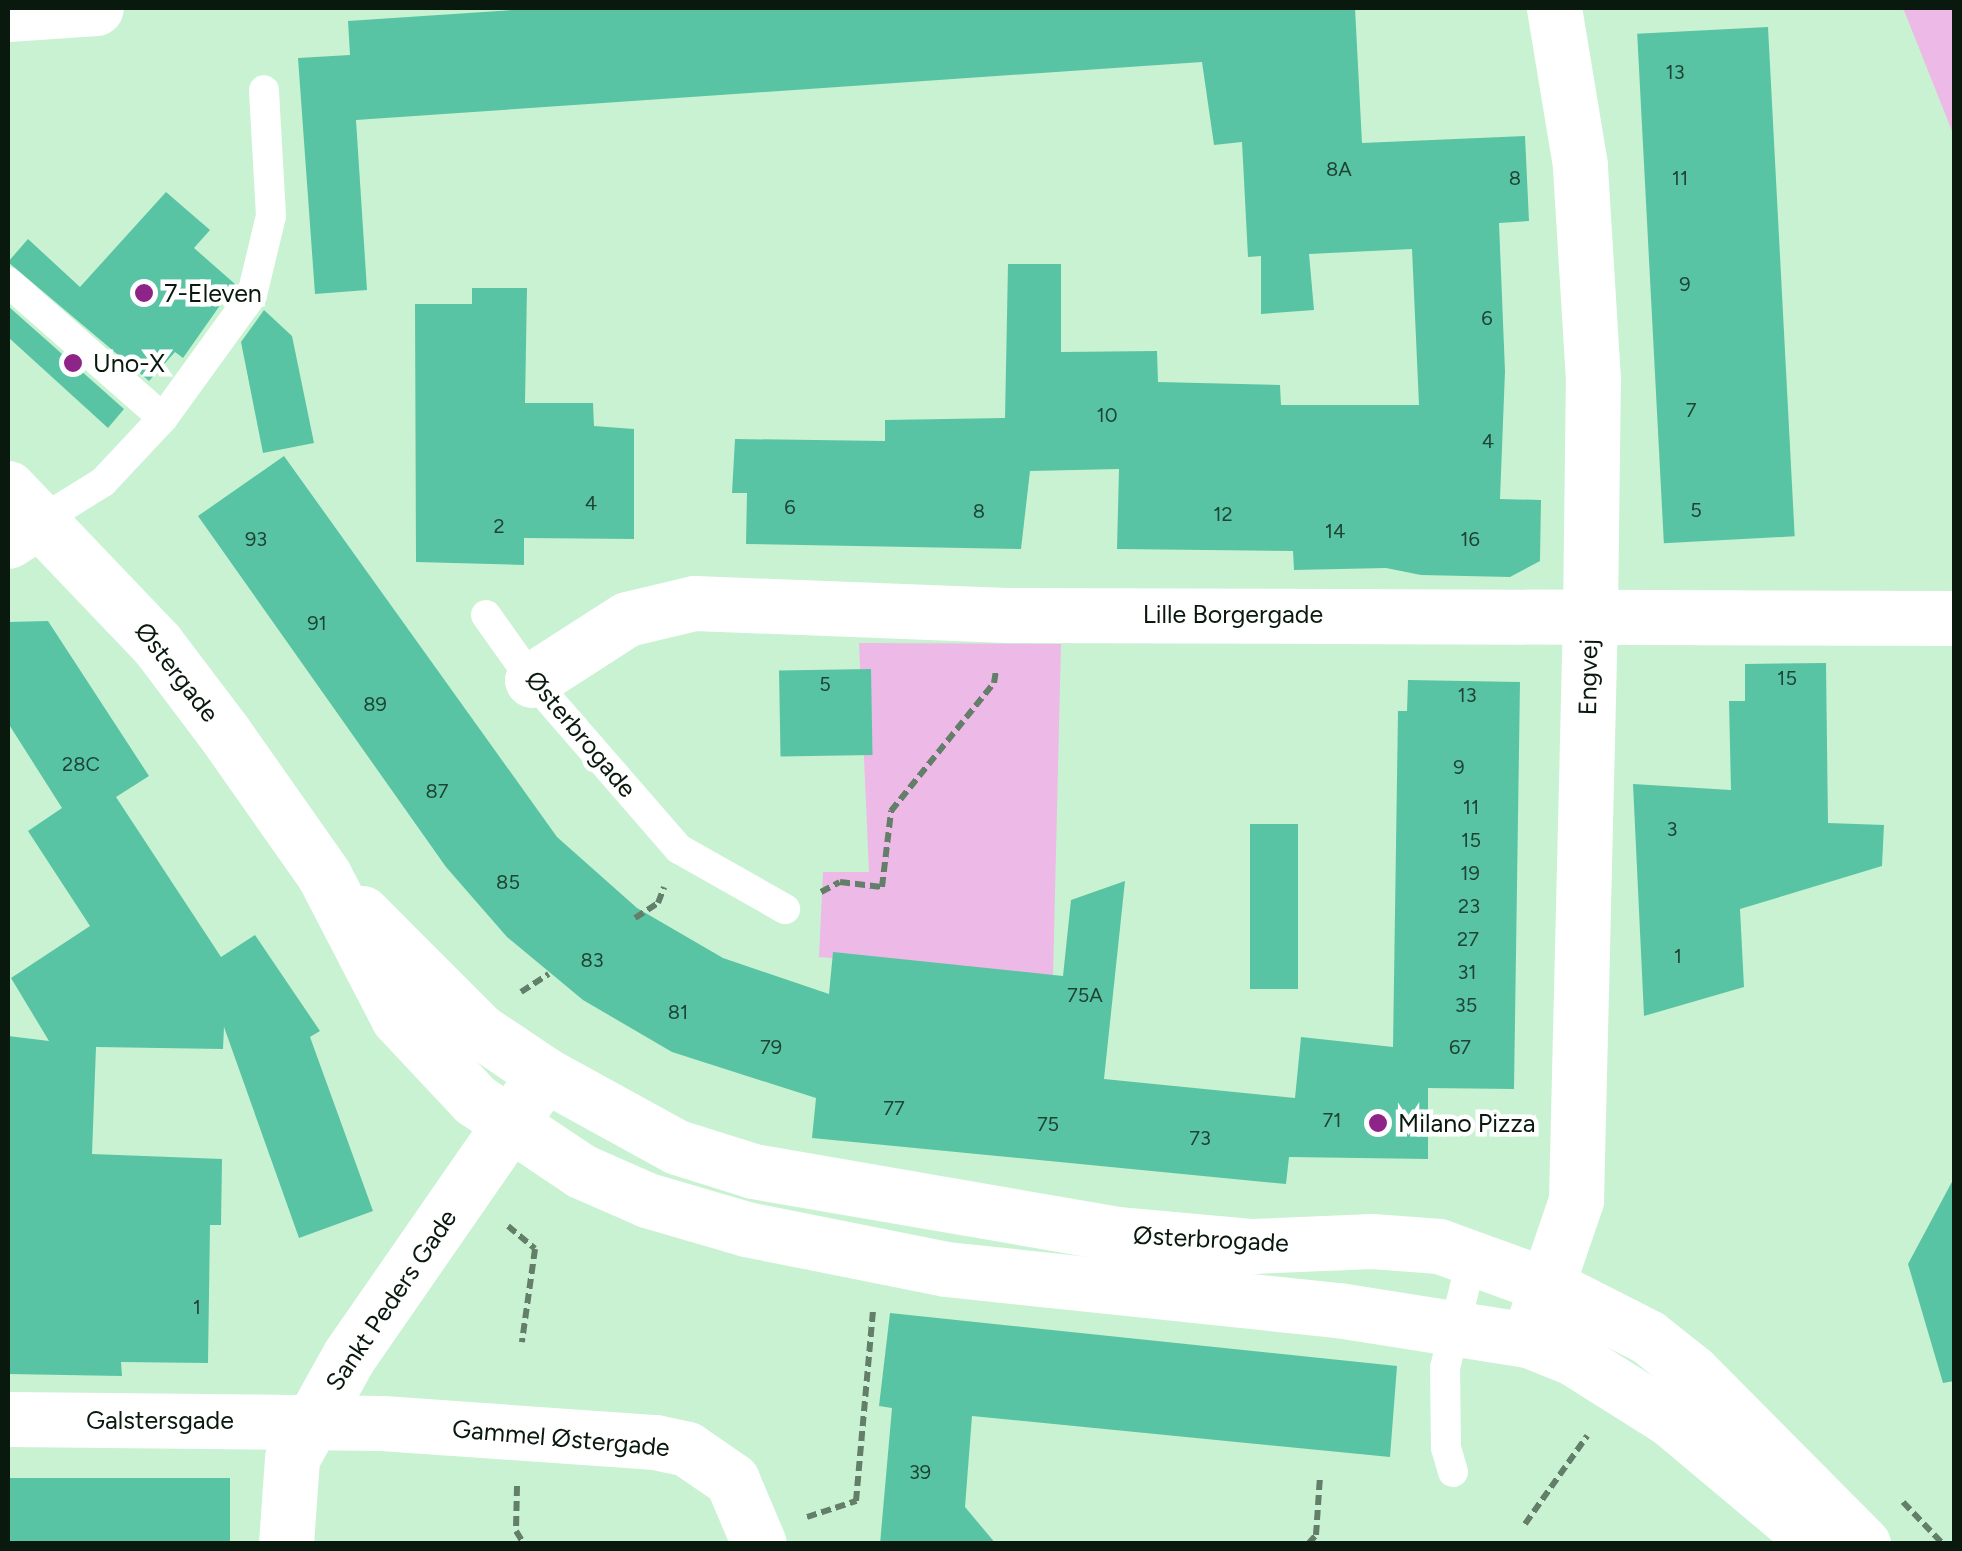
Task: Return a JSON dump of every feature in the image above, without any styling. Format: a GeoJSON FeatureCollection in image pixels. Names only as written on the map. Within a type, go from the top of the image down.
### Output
{"type":"FeatureCollection","features":[{"type":"Feature","properties":{"kind":"street"},"geometry":{"type":"LineString","coordinates":[[8,14],[96,8]]}},
{"type":"Feature","properties":{"kind":"street","name":"Engvej"},"geometry":{"type":"LineString","coordinates":[[1528,1340],[1578,1181],[1590,615],[1593,380],[1580,165],[1554,8]]}},
{"type":"Feature","properties":{"kind":"street","name":"Østergade"},"geometry":{"type":"LineString","coordinates":[[19,516],[158,644],[324,875],[398,1018],[434,1061],[509,1128]]}},
{"type":"Feature","properties":{"kind":"street","name":"Lille Borgergade"},"geometry":{"type":"LineString","coordinates":[[532,680],[627,619],[694,603],[1006,615],[1954,618]]}},
{"type":"Feature","properties":{"kind":"street","name":"Østergade"},"geometry":{"type":"LineString","coordinates":[[324,875],[480,1030],[544,1074]]}},
{"type":"Feature","properties":{"kind":"street","name":"Østerbrogade"},"geometry":{"type":"LineString","coordinates":[[544,1074],[677,1147],[754,1172],[1098,1231],[1252,1246],[1405,1242],[1472,1257],[1546,1285],[1648,1338],[1692,1372],[1863,1544]]}},
{"type":"Feature","properties":{"kind":"street","name":"Sankt Peders Gade"},"geometry":{"type":"LineString","coordinates":[[286,1544],[292,1458],[312,1422],[544,1074]]}},
{"type":"Feature","properties":{"kind":"street"},"geometry":{"type":"LineString","coordinates":[[509,1128],[647,1200],[746,1229],[965,1271],[1454,1324],[1528,1340],[1573,1358],[1670,1419],[1819,1544]]}},
{"type":"Feature","properties":{"kind":"street","name":"Galstersgade"},"geometry":{"type":"LineString","coordinates":[[8,1419],[312,1422]]}},
{"type":"Feature","properties":{"kind":"street","name":"Gammel Østergade"},"geometry":{"type":"LineString","coordinates":[[312,1422],[688,1449],[732,1480],[758,1539]]}},
{"type":"Feature","properties":{"kind":"lane"},"geometry":{"type":"LineString","coordinates":[[19,516],[104,482],[163,418],[252,296],[271,216],[264,90]]}},
{"type":"Feature","properties":{"kind":"lane"},"geometry":{"type":"LineString","coordinates":[[8,282],[163,418]]}},
{"type":"Feature","properties":{"kind":"lane","name":"Østerbrogade"},"geometry":{"type":"LineString","coordinates":[[486,614],[532,680],[679,848],[785,909]]}},
{"type":"Feature","properties":{"kind":"lane"},"geometry":{"type":"LineString","coordinates":[[1453,1472],[1443,1396],[1454,1324],[1472,1257]]}},
{"type":"Feature","properties":{"kind":"path"},"geometry":{"type":"LineString","coordinates":[[785,909],[840,882],[882,887],[891,810],[994,683],[1006,615]]}},
{"type":"Feature","properties":{"kind":"path"},"geometry":{"type":"LineString","coordinates":[[465,1190],[535,1249],[522,1342]]}},
{"type":"Feature","properties":{"kind":"path"},"geometry":{"type":"LineString","coordinates":[[758,1539],[856,1501],[878,1255]]}},
{"type":"Feature","properties":{"kind":"path"},"geometry":{"type":"LineString","coordinates":[[1525,1524],[1587,1436]]}},
{"type":"Feature","properties":{"kind":"path"},"geometry":{"type":"LineString","coordinates":[[1308,1544],[1316,1535],[1320,1477]]}},
{"type":"Feature","properties":{"kind":"shaded area"},"geometry":{"type":"Polygon","coordinates":[[[1903,8],[1954,8],[1954,136],[1903,8]]]}},
{"type":"Feature","properties":{"kind":"shaded area"},"geometry":{"type":"Polygon","coordinates":[[[859,643],[1061,644],[1053,976],[819,957],[823,872],[869,872],[859,643]]]}},
{"type":"Feature","properties":{"kind":"building"},"geometry":{"type":"Polygon","coordinates":[[[543,8],[1355,8],[1362,143],[1525,136],[1529,221],[1499,223],[1505,371],[1500,499],[1541,500],[1540,561],[1510,577],[1421,575],[1386,568],[1294,570],[1293,551],[1117,549],[1119,469],[1030,471],[1021,549],[746,544],[747,493],[732,493],[735,439],[885,441],[885,420],[1005,418],[1008,264],[1061,264],[1061,352],[1157,351],[1158,382],[1280,385],[1281,405],[1419,405],[1412,249],[1309,254],[1314,310],[1261,314],[1261,256],[1248,257],[1242,142],[1214,145],[1202,62],[356,120],[367,290],[315,294],[298,58],[350,55],[348,21],[543,8]]]}},
{"type":"Feature","properties":{"kind":"building"},"geometry":{"type":"Polygon","coordinates":[[[1768,27],[1795,536],[1664,543],[1637,34],[1768,27]]]}},
{"type":"Feature","properties":{"kind":"building"},"geometry":{"type":"Polygon","coordinates":[[[166,192],[210,230],[194,248],[235,284],[183,358],[175,352],[149,381],[8,262],[28,239],[80,287],[166,192]]]}},
{"type":"Feature","properties":{"kind":"building"},"geometry":{"type":"Polygon","coordinates":[[[472,288],[527,288],[525,403],[593,403],[594,426],[634,429],[634,539],[524,538],[524,565],[416,562],[415,304],[472,304],[472,288]]]}},
{"type":"Feature","properties":{"kind":"building"},"geometry":{"type":"Polygon","coordinates":[[[8,306],[124,409],[108,428],[8,337],[8,306]]]}},
{"type":"Feature","properties":{"kind":"building"},"geometry":{"type":"Polygon","coordinates":[[[264,310],[292,336],[314,443],[263,453],[241,342],[264,310]]]}},
{"type":"Feature","properties":{"kind":"building"},"geometry":{"type":"Polygon","coordinates":[[[284,456],[557,837],[637,908],[723,958],[829,994],[833,952],[1063,976],[1071,900],[1125,881],[1104,1079],[1295,1098],[1301,1037],[1393,1047],[1398,711],[1407,711],[1408,680],[1520,682],[1514,1089],[1428,1088],[1428,1159],[1289,1157],[1286,1184],[812,1138],[816,1098],[672,1052],[583,1000],[507,937],[446,867],[198,516],[284,456]]]}},
{"type":"Feature","properties":{"kind":"building"},"geometry":{"type":"Polygon","coordinates":[[[48,621],[149,776],[116,797],[221,957],[255,935],[320,1031],[310,1037],[373,1211],[299,1238],[224,1027],[223,1049],[96,1047],[92,1154],[222,1159],[221,1225],[210,1225],[208,1363],[121,1362],[122,1376],[8,1374],[8,1036],[49,1041],[11,978],[90,926],[28,831],[62,808],[8,723],[8,622],[48,621]]]}},
{"type":"Feature","properties":{"kind":"building"},"geometry":{"type":"Polygon","coordinates":[[[1826,663],[1828,823],[1884,825],[1882,866],[1740,909],[1744,987],[1644,1016],[1633,784],[1731,790],[1729,701],[1745,701],[1745,664],[1826,663]]]}},
{"type":"Feature","properties":{"kind":"building"},"geometry":{"type":"Polygon","coordinates":[[[871,669],[873,755],[781,757],[779,671],[871,669]]]}},
{"type":"Feature","properties":{"kind":"building"},"geometry":{"type":"Polygon","coordinates":[[[1250,824],[1298,824],[1298,989],[1250,989],[1250,824]]]}},
{"type":"Feature","properties":{"kind":"building"},"geometry":{"type":"Polygon","coordinates":[[[1954,1178],[1954,1381],[1943,1383],[1908,1264],[1954,1178]]]}},
{"type":"Feature","properties":{"kind":"building"},"geometry":{"type":"Polygon","coordinates":[[[890,1313],[1397,1366],[1390,1457],[972,1416],[965,1507],[996,1544],[880,1544],[892,1408],[879,1406],[890,1313]]]}},
{"type":"Feature","properties":{"kind":"building"},"geometry":{"type":"Polygon","coordinates":[[[8,1478],[230,1478],[230,1544],[8,1544],[8,1478]]]}},
{"type":"Feature","properties":{"kind":"place","name":"7-Eleven"},"geometry":{"type":"Point","coordinates":[144,293]}},
{"type":"Feature","properties":{"kind":"place","name":"Uno-X"},"geometry":{"type":"Point","coordinates":[73,363]}},
{"type":"Feature","properties":{"kind":"place","name":"Milano Pizza"},"geometry":{"type":"Point","coordinates":[1378,1123]}}]}
